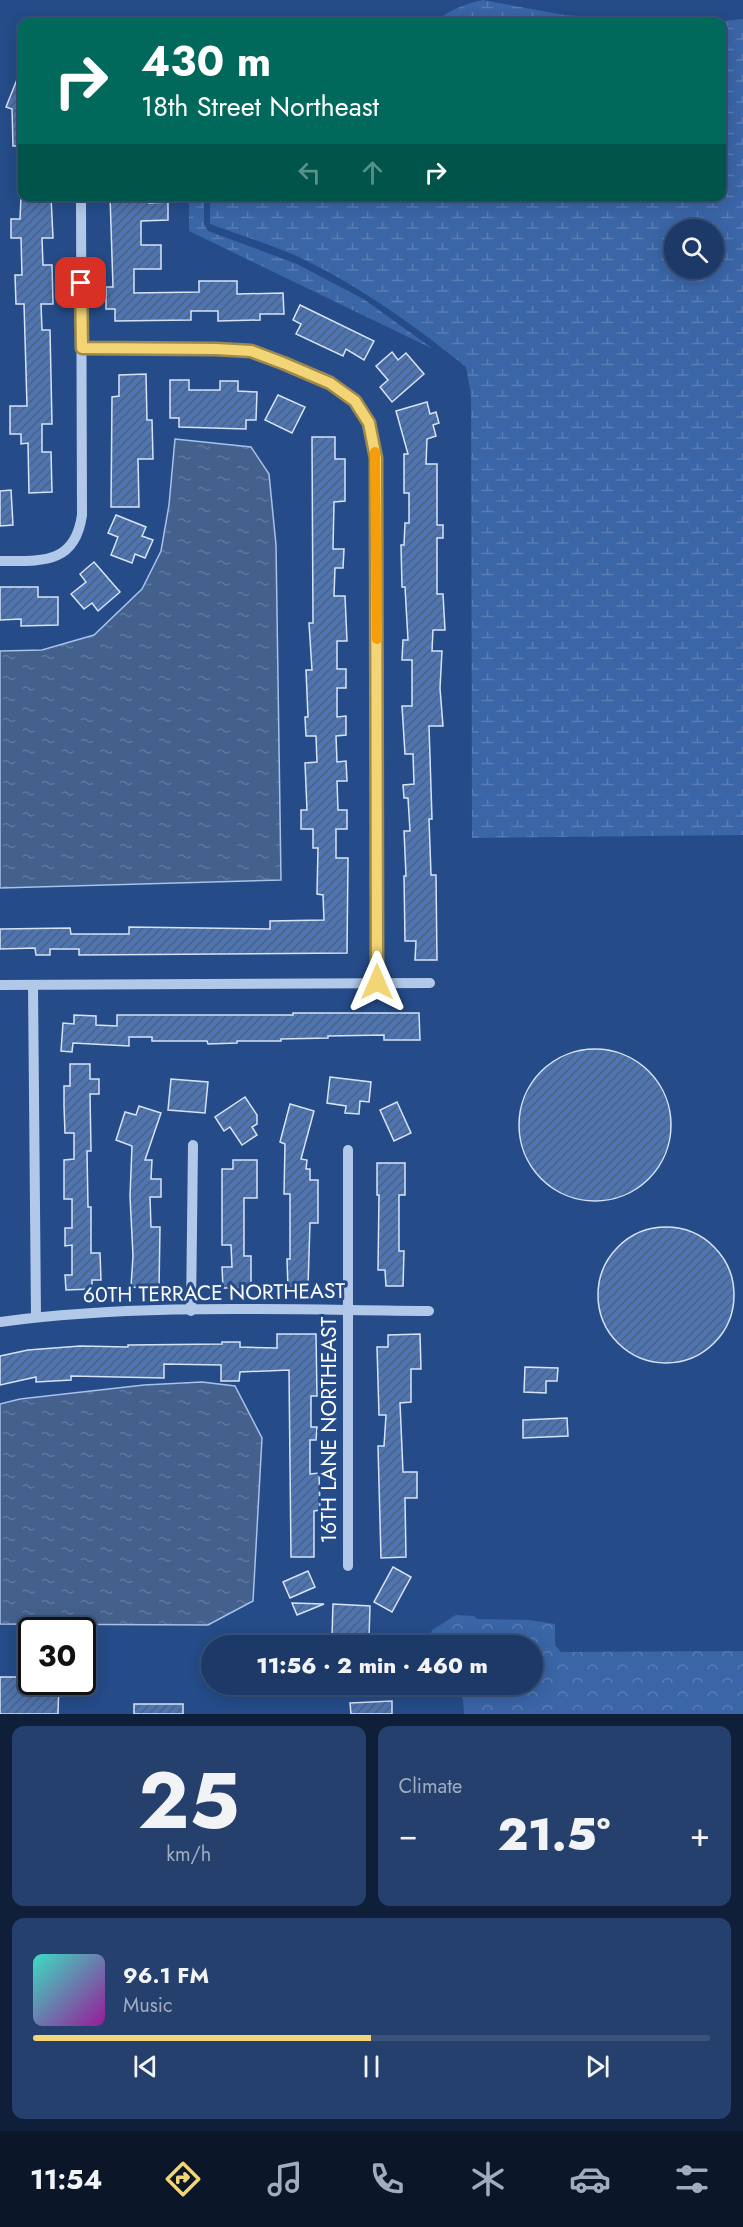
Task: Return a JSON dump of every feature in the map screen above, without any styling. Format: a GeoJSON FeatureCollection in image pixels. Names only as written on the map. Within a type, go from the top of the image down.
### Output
{"type":"FeatureCollection","features":[{"type":"Feature","properties":{"kind":"street"},"geometry":{"type":"LineString","coordinates":[[0,561],[42,561],[54,558],[70,546],[80,527],[81,201]]}},
{"type":"Feature","properties":{"kind":"street"},"geometry":{"type":"LineString","coordinates":[[82,348],[251,351],[330,383],[355,401],[369,423],[376,458],[377,982]]}},
{"type":"Feature","properties":{"kind":"street"},"geometry":{"type":"LineString","coordinates":[[0,985],[430,982]]}},
{"type":"Feature","properties":{"kind":"street"},"geometry":{"type":"LineString","coordinates":[[33,985],[36,1317]]}},
{"type":"Feature","properties":{"kind":"street"},"geometry":{"type":"LineString","coordinates":[[191,1311],[193,1145]]}},
{"type":"Feature","properties":{"kind":"street","name":"16TH LANE NORTHEAST"},"geometry":{"type":"LineString","coordinates":[[348,1150],[348,1566]]}},
{"type":"Feature","properties":{"kind":"street","name":"60TH TERRACE NORTHEAST"},"geometry":{"type":"LineString","coordinates":[[0,1322],[36,1317],[140,1310],[429,1311]]}},
{"type":"Feature","properties":{"kind":"green space"},"geometry":{"type":"Polygon","coordinates":[[[483,0],[564,15],[612,18],[441,18],[470,3],[483,0]]]}},
{"type":"Feature","properties":{"kind":"green space"},"geometry":{"type":"Polygon","coordinates":[[[743,19],[743,835],[472,838],[471,395],[466,367],[427,336],[345,281],[279,249],[210,224],[210,201],[726,201],[726,21],[743,19]]]}},
{"type":"Feature","properties":{"kind":"green space"},"geometry":{"type":"Polygon","coordinates":[[[189,201],[204,201],[204,224],[208,231],[297,264],[365,300],[433,349],[189,231],[189,201]]]}},
{"type":"Feature","properties":{"kind":"green space"},"geometry":{"type":"Polygon","coordinates":[[[456,1615],[474,1616],[477,1619],[529,1620],[555,1624],[555,1645],[561,1652],[743,1651],[743,1714],[464,1714],[461,1695],[543,1695],[543,1635],[430,1635],[432,1630],[456,1615]]]}},
{"type":"Feature","properties":{"kind":"water"},"geometry":{"type":"Polygon","coordinates":[[[175,439],[251,447],[269,474],[276,545],[281,880],[0,888],[0,651],[42,650],[94,635],[142,589],[161,551],[169,505],[175,439]]]}},
{"type":"Feature","properties":{"kind":"water"},"geometry":{"type":"Polygon","coordinates":[[[202,1382],[235,1386],[262,1438],[253,1601],[208,1625],[96,1624],[96,1617],[18,1617],[18,1624],[0,1624],[0,1404],[20,1399],[144,1385],[202,1382]]]}},
{"type":"Feature","properties":{"kind":"building"},"geometry":{"type":"Polygon","coordinates":[[[18,77],[18,146],[13,146],[12,109],[6,107],[18,77]]]}},
{"type":"Feature","properties":{"kind":"building"},"geometry":{"type":"Polygon","coordinates":[[[21,201],[51,201],[53,238],[42,238],[43,265],[52,265],[53,304],[41,304],[42,330],[50,330],[52,424],[42,424],[42,452],[51,452],[52,492],[29,493],[28,443],[21,444],[21,434],[10,434],[10,406],[27,406],[24,304],[16,304],[15,275],[22,275],[21,238],[11,238],[11,219],[20,219],[21,201]]]}},
{"type":"Feature","properties":{"kind":"building"},"geometry":{"type":"Polygon","coordinates":[[[110,201],[168,202],[168,220],[141,221],[141,245],[161,245],[161,269],[134,269],[134,293],[199,292],[199,281],[237,281],[237,294],[283,293],[284,314],[260,314],[260,320],[218,321],[218,311],[191,311],[191,320],[115,321],[115,309],[106,309],[106,287],[113,287],[110,201]]]}},
{"type":"Feature","properties":{"kind":"building"},"geometry":{"type":"Polygon","coordinates":[[[300,305],[374,341],[364,360],[346,349],[343,356],[296,334],[301,324],[293,320],[300,305]]]}},
{"type":"Feature","properties":{"kind":"building"},"geometry":{"type":"Polygon","coordinates":[[[392,352],[398,360],[406,353],[424,374],[392,402],[380,387],[388,380],[376,366],[392,352]]]}},
{"type":"Feature","properties":{"kind":"building"},"geometry":{"type":"Polygon","coordinates":[[[146,374],[147,420],[152,420],[153,459],[138,459],[139,507],[111,507],[112,397],[119,396],[119,375],[146,374]]]}},
{"type":"Feature","properties":{"kind":"building"},"geometry":{"type":"Polygon","coordinates":[[[170,380],[189,380],[189,390],[220,390],[220,381],[238,381],[238,391],[257,392],[256,420],[246,420],[246,429],[179,427],[179,418],[170,418],[170,380]]]}},
{"type":"Feature","properties":{"kind":"building"},"geometry":{"type":"Polygon","coordinates":[[[278,395],[305,407],[292,433],[265,420],[278,395]]]}},
{"type":"Feature","properties":{"kind":"building"},"geometry":{"type":"Polygon","coordinates":[[[427,402],[430,414],[436,412],[439,423],[433,425],[436,436],[427,439],[426,464],[437,464],[437,525],[443,525],[443,538],[437,538],[437,594],[443,594],[445,630],[433,630],[432,651],[442,651],[440,688],[443,726],[429,726],[432,819],[429,819],[431,875],[436,875],[437,960],[415,960],[416,941],[405,941],[404,876],[406,876],[404,831],[410,831],[408,798],[404,798],[403,785],[414,784],[413,754],[405,754],[402,706],[412,706],[412,660],[402,660],[403,640],[408,640],[405,587],[402,587],[401,545],[404,545],[405,523],[409,523],[409,493],[404,493],[404,454],[408,454],[396,411],[427,402]]]}},
{"type":"Feature","properties":{"kind":"building"},"geometry":{"type":"Polygon","coordinates":[[[312,437],[335,437],[335,459],[345,459],[345,501],[334,502],[333,549],[344,549],[343,568],[335,568],[334,596],[345,596],[347,641],[337,641],[337,669],[346,669],[346,688],[337,688],[337,717],[346,716],[346,735],[336,736],[337,762],[346,761],[347,781],[337,781],[338,810],[347,810],[347,829],[336,829],[336,858],[348,858],[347,953],[79,955],[79,949],[50,949],[50,955],[36,955],[35,948],[0,949],[0,929],[70,928],[71,934],[129,934],[129,927],[270,929],[270,921],[324,920],[323,895],[317,894],[318,848],[313,848],[313,829],[301,829],[301,810],[307,810],[305,763],[317,762],[316,736],[306,736],[305,717],[308,717],[306,670],[312,670],[309,623],[313,623],[312,437]]]}},
{"type":"Feature","properties":{"kind":"building"},"geometry":{"type":"Polygon","coordinates":[[[11,490],[13,525],[0,526],[0,491],[11,490]]]}},
{"type":"Feature","properties":{"kind":"building"},"geometry":{"type":"Polygon","coordinates":[[[116,515],[146,527],[142,536],[153,540],[145,558],[135,554],[132,563],[111,555],[118,537],[108,533],[116,515]]]}},
{"type":"Feature","properties":{"kind":"building"},"geometry":{"type":"Polygon","coordinates":[[[94,562],[120,592],[98,611],[92,603],[84,609],[71,594],[86,582],[80,574],[94,562]]]}},
{"type":"Feature","properties":{"kind":"building"},"geometry":{"type":"Polygon","coordinates":[[[0,587],[38,587],[38,597],[58,597],[58,625],[21,626],[21,619],[0,620],[0,587]]]}},
{"type":"Feature","properties":{"kind":"building"},"geometry":{"type":"Polygon","coordinates":[[[293,1013],[419,1013],[420,1040],[384,1040],[384,1035],[328,1036],[328,1038],[208,1044],[207,1041],[152,1041],[152,1037],[129,1037],[129,1046],[73,1043],[72,1052],[61,1051],[63,1023],[74,1024],[74,1015],[96,1016],[96,1025],[117,1026],[117,1015],[293,1015],[293,1013]]]}},
{"type":"Feature","properties":{"kind":"building"},"geometry":{"type":"Polygon","coordinates":[[[595,1049],[610,1050],[624,1055],[649,1071],[665,1096],[670,1110],[670,1140],[665,1154],[649,1179],[624,1195],[610,1200],[595,1201],[580,1200],[566,1195],[541,1179],[525,1154],[520,1140],[519,1125],[520,1110],[525,1096],[541,1071],[566,1055],[580,1050],[595,1049]]]}},
{"type":"Feature","properties":{"kind":"building"},"geometry":{"type":"Polygon","coordinates":[[[70,1064],[90,1064],[90,1079],[99,1079],[99,1094],[90,1094],[91,1151],[87,1151],[88,1207],[91,1207],[91,1253],[100,1253],[101,1280],[92,1280],[92,1289],[66,1290],[65,1275],[72,1275],[72,1245],[65,1246],[65,1228],[72,1228],[72,1199],[64,1199],[64,1160],[74,1159],[74,1133],[65,1133],[64,1086],[70,1086],[70,1064]]]}},
{"type":"Feature","properties":{"kind":"building"},"geometry":{"type":"Polygon","coordinates":[[[330,1077],[371,1082],[369,1102],[360,1101],[359,1114],[345,1113],[346,1106],[327,1103],[330,1077]]]}},
{"type":"Feature","properties":{"kind":"building"},"geometry":{"type":"Polygon","coordinates":[[[171,1079],[208,1082],[205,1113],[168,1110],[171,1079]]]}},
{"type":"Feature","properties":{"kind":"building"},"geometry":{"type":"Polygon","coordinates":[[[245,1097],[257,1115],[257,1124],[252,1127],[257,1135],[242,1145],[230,1127],[224,1131],[215,1117],[245,1097]]]}},
{"type":"Feature","properties":{"kind":"building"},"geometry":{"type":"Polygon","coordinates":[[[397,1102],[411,1133],[394,1141],[380,1110],[397,1102]]]}},
{"type":"Feature","properties":{"kind":"building"},"geometry":{"type":"Polygon","coordinates":[[[290,1104],[314,1111],[301,1159],[307,1160],[306,1169],[310,1169],[310,1180],[318,1180],[318,1223],[310,1223],[308,1287],[288,1288],[290,1194],[284,1194],[285,1144],[280,1142],[290,1104]]]}},
{"type":"Feature","properties":{"kind":"building"},"geometry":{"type":"Polygon","coordinates":[[[139,1106],[161,1113],[145,1160],[152,1160],[151,1179],[161,1179],[161,1197],[150,1197],[151,1227],[160,1227],[159,1289],[131,1287],[132,1146],[116,1140],[125,1112],[136,1115],[139,1106]]]}},
{"type":"Feature","properties":{"kind":"building"},"geometry":{"type":"Polygon","coordinates":[[[233,1160],[257,1160],[257,1198],[244,1198],[244,1256],[251,1256],[251,1288],[223,1288],[222,1267],[232,1267],[231,1245],[222,1245],[222,1169],[233,1169],[233,1160]]]}},
{"type":"Feature","properties":{"kind":"building"},"geometry":{"type":"Polygon","coordinates":[[[377,1163],[405,1163],[405,1195],[399,1195],[399,1251],[404,1251],[403,1286],[386,1286],[385,1270],[378,1270],[377,1163]]]}},
{"type":"Feature","properties":{"kind":"building"},"geometry":{"type":"Polygon","coordinates":[[[666,1227],[692,1232],[714,1247],[729,1269],[734,1295],[729,1321],[714,1343],[692,1358],[666,1363],[640,1358],[618,1343],[603,1321],[598,1295],[603,1269],[618,1247],[640,1232],[666,1227]]]}},
{"type":"Feature","properties":{"kind":"building"},"geometry":{"type":"Polygon","coordinates":[[[277,1334],[316,1334],[317,1396],[311,1396],[311,1427],[317,1427],[316,1440],[310,1440],[310,1474],[319,1473],[320,1510],[314,1511],[314,1557],[291,1557],[289,1370],[240,1372],[239,1381],[221,1381],[221,1365],[164,1364],[164,1378],[71,1376],[71,1380],[36,1382],[36,1377],[0,1385],[0,1356],[28,1350],[80,1346],[222,1344],[222,1342],[240,1342],[240,1347],[277,1348],[277,1334]]]}},
{"type":"Feature","properties":{"kind":"building"},"geometry":{"type":"Polygon","coordinates":[[[420,1334],[421,1369],[411,1369],[411,1402],[400,1403],[403,1472],[417,1472],[417,1498],[405,1498],[406,1557],[381,1558],[378,1446],[384,1446],[386,1415],[379,1415],[377,1347],[388,1347],[388,1335],[420,1334]]]}},
{"type":"Feature","properties":{"kind":"building"},"geometry":{"type":"Polygon","coordinates":[[[525,1367],[558,1368],[557,1381],[546,1381],[546,1393],[524,1392],[525,1367]]]}},
{"type":"Feature","properties":{"kind":"building"},"geometry":{"type":"Polygon","coordinates":[[[567,1418],[568,1436],[523,1438],[523,1420],[567,1418]]]}},
{"type":"Feature","properties":{"kind":"building"},"geometry":{"type":"Polygon","coordinates":[[[393,1567],[411,1577],[392,1612],[374,1602],[393,1567]]]}},
{"type":"Feature","properties":{"kind":"building"},"geometry":{"type":"Polygon","coordinates":[[[308,1571],[315,1587],[290,1598],[283,1582],[308,1571]]]}},
{"type":"Feature","properties":{"kind":"building"},"geometry":{"type":"Polygon","coordinates":[[[292,1603],[324,1604],[297,1615],[292,1603]]]}},
{"type":"Feature","properties":{"kind":"building"},"geometry":{"type":"Polygon","coordinates":[[[333,1604],[370,1606],[369,1635],[332,1635],[333,1604]]]}},
{"type":"Feature","properties":{"kind":"building"},"geometry":{"type":"Polygon","coordinates":[[[0,1677],[18,1677],[18,1695],[59,1695],[58,1714],[0,1714],[0,1677]]]}},
{"type":"Feature","properties":{"kind":"building"},"geometry":{"type":"Polygon","coordinates":[[[392,1701],[392,1714],[351,1714],[350,1703],[392,1701]]]}},
{"type":"Feature","properties":{"kind":"building"},"geometry":{"type":"Polygon","coordinates":[[[134,1704],[183,1704],[183,1714],[134,1714],[134,1704]]]}},
{"type":"Feature","properties":{"kind":"slow traffic"},"geometry":{"type":"LineString","coordinates":[[375,452],[377,639]]}},
{"type":"Feature","properties":{"kind":"route"},"geometry":{"type":"LineString","coordinates":[[81,283],[82,348],[251,351],[330,383],[355,401],[369,423],[376,458],[377,517],[377,982]]}}]}
